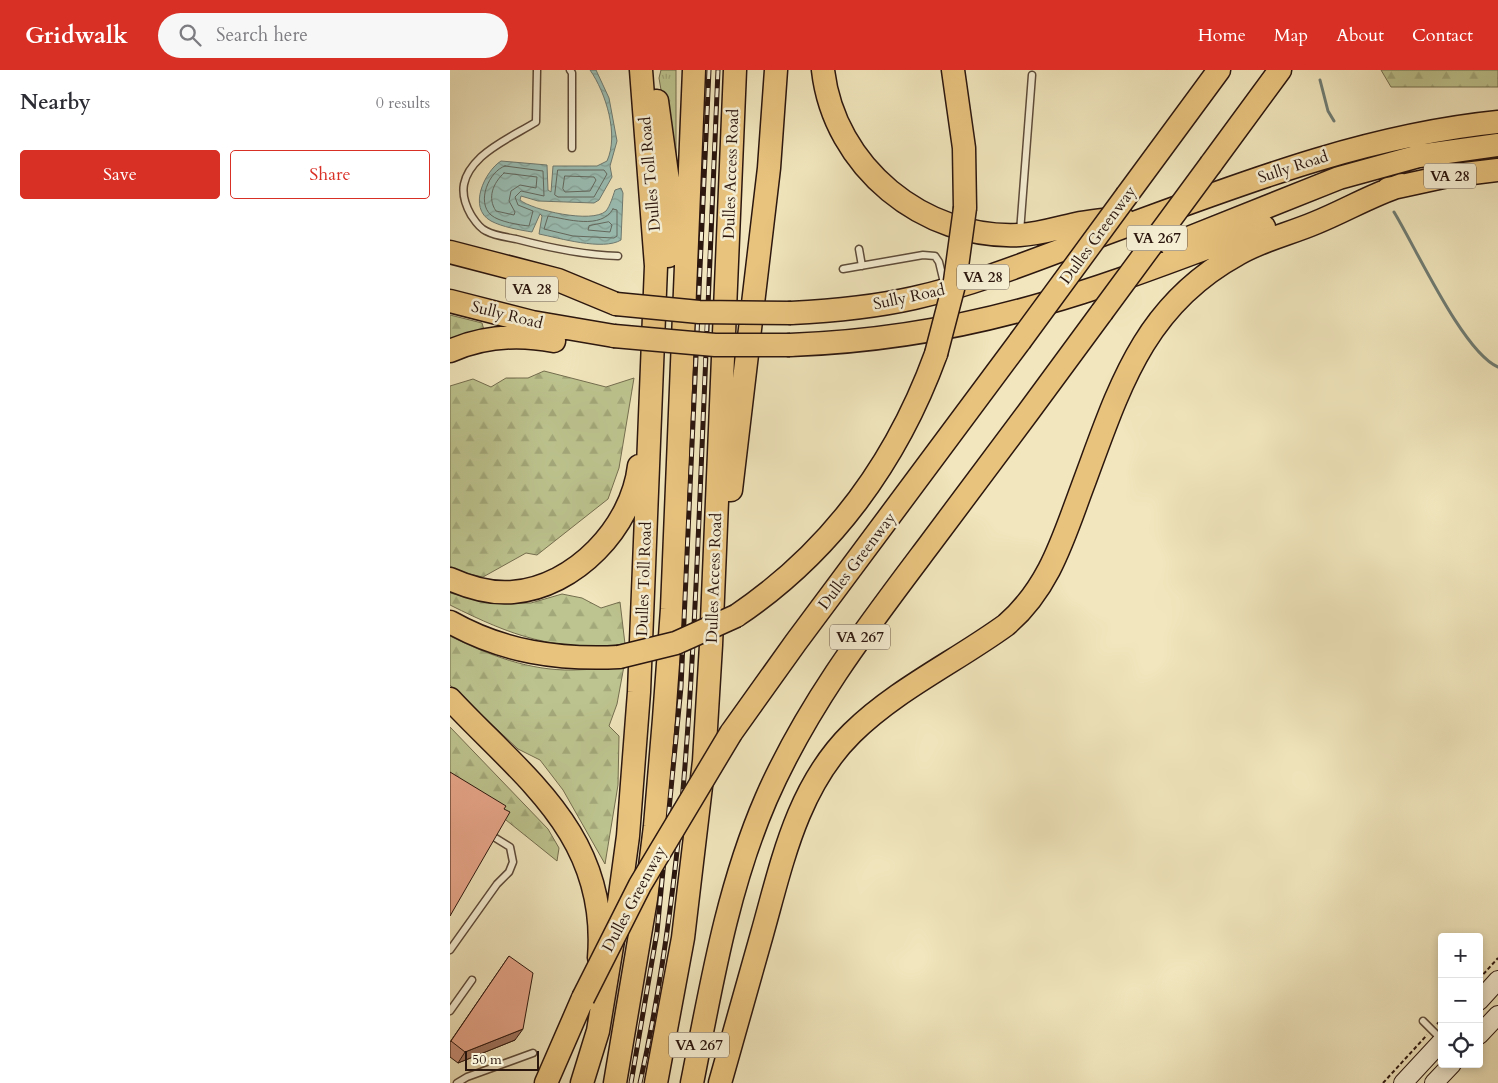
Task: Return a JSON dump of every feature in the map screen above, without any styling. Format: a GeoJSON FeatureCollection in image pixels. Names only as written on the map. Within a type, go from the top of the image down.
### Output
{"type":"FeatureCollection","features":[{"type":"Feature","properties":{"kind":"highway"},"geometry":{"type":"LineString","coordinates":[[625,70],[633,95],[639,138],[650,186]]}},
{"type":"Feature","properties":{"kind":"highway","name":"Dulles Toll Road"},"geometry":{"type":"LineString","coordinates":[[582,1083],[600,1022],[628,836],[639,692],[656,266],[641,70]]}},
{"type":"Feature","properties":{"kind":"highway"},"geometry":{"type":"LineString","coordinates":[[652,70],[666,164],[670,214],[663,410],[667,535],[664,609],[666,684]]}},
{"type":"Feature","properties":{"kind":"highway"},"geometry":{"type":"LineString","coordinates":[[615,1083],[646,899],[655,826],[672,599],[694,70]]}},
{"type":"Feature","properties":{"kind":"highway","name":"Dulles Access Road"},"geometry":{"type":"LineString","coordinates":[[656,1083],[678,975],[693,867],[704,760],[711,645],[735,70]]}},
{"type":"Feature","properties":{"kind":"highway"},"geometry":{"type":"LineString","coordinates":[[711,645],[768,177],[776,70]]}},
{"type":"Feature","properties":{"kind":"highway"},"geometry":{"type":"LineString","coordinates":[[823,70],[830,103],[847,142],[871,175],[890,192],[922,214],[978,232],[1020,236],[1046,232],[1074,224],[1167,211]]}},
{"type":"Feature","properties":{"kind":"highway"},"geometry":{"type":"LineString","coordinates":[[450,622],[483,638],[531,653],[570,658],[619,657],[647,652],[684,641],[736,616],[799,567],[853,508],[879,472],[903,431],[936,354],[959,263],[964,208],[964,148],[953,70]]}},
{"type":"Feature","properties":{"kind":"highway","name":"Dulles Greenway"},"geometry":{"type":"LineString","coordinates":[[546,1083],[583,998],[640,885],[731,733],[796,642],[1219,70]]}},
{"type":"Feature","properties":{"kind":"highway","name":"VA 267"},"geometry":{"type":"LineString","coordinates":[[692,1083],[724,927],[738,876],[755,826],[789,752],[815,705],[859,638],[1280,70]]}},
{"type":"Feature","properties":{"kind":"highway","name":"Sully Road"},"geometry":{"type":"LineString","coordinates":[[450,266],[535,289],[616,304],[699,312],[791,313],[875,305],[946,289],[1356,147],[1419,133],[1498,122]]}},
{"type":"Feature","properties":{"kind":"highway"},"geometry":{"type":"LineString","coordinates":[[1089,290],[1180,241],[1339,178],[1419,156],[1498,145]]}},
{"type":"Feature","properties":{"kind":"highway","name":"VA 28"},"geometry":{"type":"LineString","coordinates":[[614,343],[790,345],[867,340],[932,330],[1021,311],[1089,290],[1326,205],[1402,185],[1498,170]]}},
{"type":"Feature","properties":{"kind":"highway"},"geometry":{"type":"LineString","coordinates":[[720,1083],[780,867],[810,790],[838,749],[864,722],[888,702],[991,635],[1018,614],[1033,597],[1046,578],[1061,547],[1126,372],[1153,329],[1185,293],[1236,255],[1316,223],[1376,193],[1402,185]]}},
{"type":"Feature","properties":{"kind":"highway"},"geometry":{"type":"LineString","coordinates":[[450,252],[558,280],[616,304]]}},
{"type":"Feature","properties":{"kind":"highway","name":"Sully Road"},"geometry":{"type":"LineString","coordinates":[[450,301],[614,343]]}},
{"type":"Feature","properties":{"kind":"highway"},"geometry":{"type":"LineString","coordinates":[[450,351],[489,339],[520,336],[614,343]]}},
{"type":"Feature","properties":{"kind":"highway"},"geometry":{"type":"LineString","coordinates":[[450,579],[492,592],[512,592],[531,589],[560,578],[579,565],[598,547],[621,517],[636,480],[642,414],[653,356]]}},
{"type":"Feature","properties":{"kind":"highway"},"geometry":{"type":"LineString","coordinates":[[450,699],[549,801],[570,833],[587,871],[595,899],[600,941],[582,1083]]}},
{"type":"Feature","properties":{"kind":"street"},"geometry":{"type":"LineString","coordinates":[[1483,995],[1492,983]]}},
{"type":"Feature","properties":{"kind":"street"},"geometry":{"type":"LineString","coordinates":[[1483,1031],[1498,1015]]}},
{"type":"Feature","properties":{"kind":"street"},"geometry":{"type":"LineString","coordinates":[[1403,1083],[1438,1044]]}},
{"type":"Feature","properties":{"kind":"street"},"geometry":{"type":"LineString","coordinates":[[1434,1083],[1448,1068]]}},
{"type":"Feature","properties":{"kind":"lane"},"geometry":{"type":"LineString","coordinates":[[537,70],[536,122],[488,151],[475,163],[463,181],[462,193],[464,202],[477,224],[487,232],[566,251],[618,256]]}},
{"type":"Feature","properties":{"kind":"lane"},"geometry":{"type":"LineString","coordinates":[[570,70],[572,73],[572,148]]}},
{"type":"Feature","properties":{"kind":"lane"},"geometry":{"type":"LineString","coordinates":[[1020,236],[1032,75]]}},
{"type":"Feature","properties":{"kind":"lane"},"geometry":{"type":"LineString","coordinates":[[859,249],[862,266]]}},
{"type":"Feature","properties":{"kind":"lane"},"geometry":{"type":"LineString","coordinates":[[843,269],[923,255],[935,256],[939,262],[946,289]]}},
{"type":"Feature","properties":{"kind":"lane"},"geometry":{"type":"LineString","coordinates":[[450,950],[497,884],[509,872],[513,862],[510,847],[481,828]]}},
{"type":"Feature","properties":{"kind":"lane"},"geometry":{"type":"LineString","coordinates":[[450,1011],[472,980]]}},
{"type":"Feature","properties":{"kind":"lane"},"geometry":{"type":"LineString","coordinates":[[1423,1021],[1438,1036]]}},
{"type":"Feature","properties":{"kind":"lane"},"geometry":{"type":"LineString","coordinates":[[457,1083],[467,1077],[532,1053]]}},
{"type":"Feature","properties":{"kind":"path"},"geometry":{"type":"LineString","coordinates":[[1492,983],[1498,958]]}},
{"type":"Feature","properties":{"kind":"path"},"geometry":{"type":"LineString","coordinates":[[1383,1083],[1421,1042]]}},
{"type":"Feature","properties":{"kind":"green space"},"geometry":{"type":"Polygon","coordinates":[[[661,70],[676,70],[676,179],[659,78],[661,70]]]}},
{"type":"Feature","properties":{"kind":"green space"},"geometry":{"type":"Polygon","coordinates":[[[1381,70],[1498,70],[1498,87],[1391,87],[1381,70]]]}},
{"type":"Feature","properties":{"kind":"green space"},"geometry":{"type":"Polygon","coordinates":[[[450,315],[482,323],[484,330],[450,340],[450,315]]]}},
{"type":"Feature","properties":{"kind":"green space"},"geometry":{"type":"Polygon","coordinates":[[[544,371],[606,387],[634,378],[619,468],[608,499],[537,555],[526,553],[483,577],[460,572],[450,566],[450,386],[473,379],[491,387],[506,378],[528,378],[544,371]]]}},
{"type":"Feature","properties":{"kind":"green space"},"geometry":{"type":"Polygon","coordinates":[[[450,593],[490,603],[531,603],[562,594],[582,598],[601,608],[620,602],[625,644],[577,646],[534,639],[494,625],[450,605],[450,593]]]}},
{"type":"Feature","properties":{"kind":"green space"},"geometry":{"type":"Polygon","coordinates":[[[450,636],[494,655],[541,668],[579,670],[624,666],[617,704],[609,726],[619,736],[618,785],[605,864],[563,790],[540,760],[518,749],[450,685],[450,636]]]}},
{"type":"Feature","properties":{"kind":"green space"},"geometry":{"type":"Polygon","coordinates":[[[450,727],[548,829],[559,848],[557,861],[450,775],[450,727]]]}},
{"type":"Feature","properties":{"kind":"water"},"geometry":{"type":"Polygon","coordinates":[[[590,70],[596,70],[609,98],[617,141],[610,166],[612,177],[599,200],[594,203],[538,201],[521,196],[520,200],[537,208],[562,214],[576,216],[599,215],[606,211],[615,190],[621,188],[623,193],[621,240],[613,243],[592,244],[539,234],[542,216],[540,214],[532,232],[506,227],[491,221],[480,208],[479,199],[484,181],[501,161],[547,165],[548,190],[551,192],[553,166],[597,166],[607,161],[612,139],[609,114],[601,90],[590,70]]]}},
{"type":"Feature","properties":{"kind":"building"},"geometry":{"type":"Polygon","coordinates":[[[450,772],[506,806],[504,809],[510,812],[450,916],[450,772]]]}},
{"type":"Feature","properties":{"kind":"building"},"geometry":{"type":"Polygon","coordinates":[[[509,956],[533,973],[523,1029],[465,1052],[451,1041],[509,956]]]}},
{"type":"Feature","properties":{"kind":"waterway"},"geometry":{"type":"LineString","coordinates":[[1320,80],[1328,111],[1334,121]]}},
{"type":"Feature","properties":{"kind":"waterway"},"geometry":{"type":"LineString","coordinates":[[1394,212],[1441,297],[1470,342],[1484,358],[1498,367]]}},
{"type":"Feature","properties":{"kind":"railway"},"geometry":{"type":"LineString","coordinates":[[631,1083],[657,932],[681,687],[709,70]]}},
{"type":"Feature","properties":{"kind":"railway"},"geometry":{"type":"LineString","coordinates":[[640,1083],[654,1013],[675,873],[688,732],[696,590],[718,70]]}}]}
